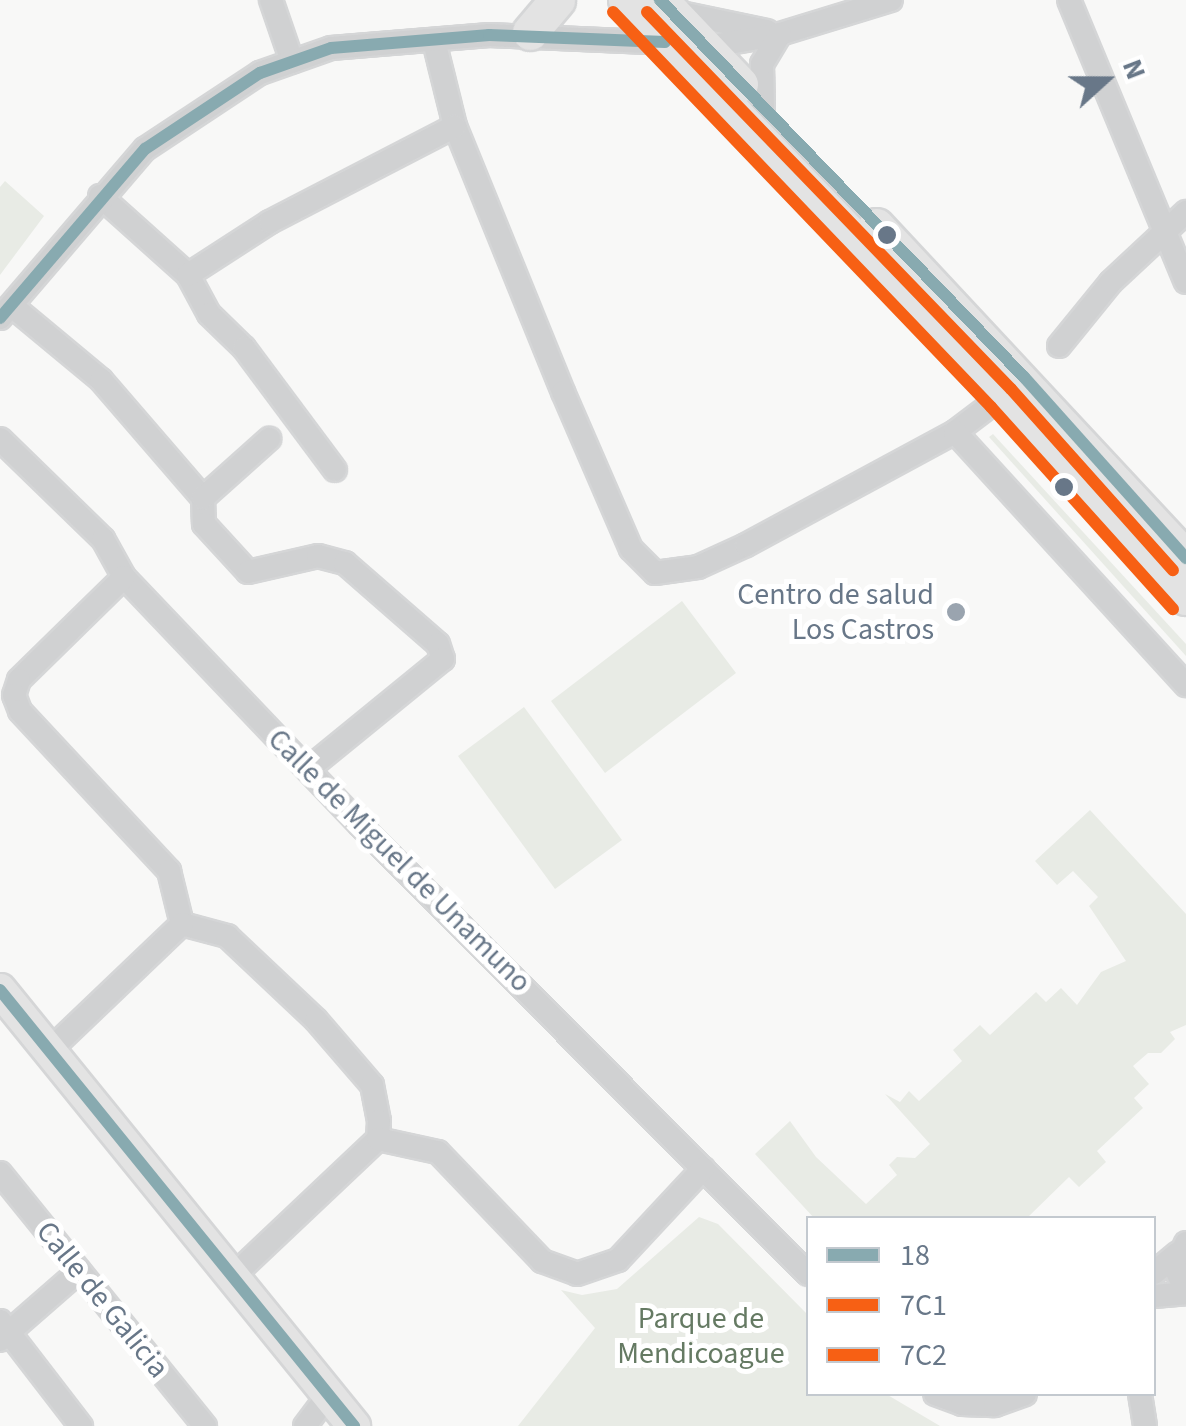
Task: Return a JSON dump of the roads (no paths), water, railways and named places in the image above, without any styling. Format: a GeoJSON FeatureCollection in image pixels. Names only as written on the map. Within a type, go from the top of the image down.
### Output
{"type":"FeatureCollection","features":[{"type":"Feature","properties":{"kind":"main road"},"geometry":{"type":"LineString","coordinates":[[530,32],[557,0]]}},
{"type":"Feature","properties":{"kind":"main road"},"geometry":{"type":"LineString","coordinates":[[648,10],[708,50],[1024,377],[1186,558]]}},
{"type":"Feature","properties":{"kind":"main road"},"geometry":{"type":"LineString","coordinates":[[648,10],[1186,597]]}},
{"type":"Feature","properties":{"kind":"main road"},"geometry":{"type":"LineString","coordinates":[[0,990],[354,1426]]}},
{"type":"Feature","properties":{"kind":"street"},"geometry":{"type":"LineString","coordinates":[[272,0],[292,60]]}},
{"type":"Feature","properties":{"kind":"street"},"geometry":{"type":"LineString","coordinates":[[708,50],[780,34],[891,0]]}},
{"type":"Feature","properties":{"kind":"street"},"geometry":{"type":"LineString","coordinates":[[1069,0],[1186,282]]}},
{"type":"Feature","properties":{"kind":"street"},"geometry":{"type":"LineString","coordinates":[[584,35],[648,10]]}},
{"type":"Feature","properties":{"kind":"street"},"geometry":{"type":"LineString","coordinates":[[308,769],[443,659],[438,644],[345,564],[318,556],[248,572],[204,524],[203,498],[101,380],[6,312],[100,196],[144,149],[193,112],[292,60],[331,48],[530,32],[584,35],[648,10],[780,34]]}},
{"type":"Feature","properties":{"kind":"street"},"geometry":{"type":"LineString","coordinates":[[763,109],[762,64],[780,34]]}},
{"type":"Feature","properties":{"kind":"street"},"geometry":{"type":"LineString","coordinates":[[434,41],[455,126],[631,549],[655,573],[698,567],[746,545],[955,432],[1004,395]]}},
{"type":"Feature","properties":{"kind":"street"},"geometry":{"type":"LineString","coordinates":[[188,274],[270,222],[455,126]]}},
{"type":"Feature","properties":{"kind":"street"},"geometry":{"type":"LineString","coordinates":[[100,196],[188,274],[209,314],[244,348],[335,470]]}},
{"type":"Feature","properties":{"kind":"street"},"geometry":{"type":"LineString","coordinates":[[1058,346],[1166,228],[1186,212]]}},
{"type":"Feature","properties":{"kind":"street"},"geometry":{"type":"LineString","coordinates":[[955,432],[1186,684]]}},
{"type":"Feature","properties":{"kind":"street","name":"Calle de Miguel de Unamuno"},"geometry":{"type":"LineString","coordinates":[[0,439],[102,540],[124,576],[308,769],[806,1272]]}},
{"type":"Feature","properties":{"kind":"street"},"geometry":{"type":"LineString","coordinates":[[203,498],[269,439]]}},
{"type":"Feature","properties":{"kind":"street"},"geometry":{"type":"LineString","coordinates":[[124,576],[19,680],[14,694],[20,710],[170,870],[182,924]]}},
{"type":"Feature","properties":{"kind":"street"},"geometry":{"type":"LineString","coordinates":[[49,1050],[182,924]]}},
{"type":"Feature","properties":{"kind":"street"},"geometry":{"type":"LineString","coordinates":[[182,924],[226,936],[316,1020],[372,1085],[378,1139]]}},
{"type":"Feature","properties":{"kind":"street"},"geometry":{"type":"LineString","coordinates":[[378,1139],[438,1152],[542,1261],[577,1274],[618,1260],[703,1169]]}},
{"type":"Feature","properties":{"kind":"street"},"geometry":{"type":"LineString","coordinates":[[231,1278],[378,1139]]}},
{"type":"Feature","properties":{"kind":"street","name":"Calle de Galicia"},"geometry":{"type":"LineString","coordinates":[[0,1173],[204,1426]]}},
{"type":"Feature","properties":{"kind":"street"},"geometry":{"type":"LineString","coordinates":[[1156,1271],[1182,1248]]}},
{"type":"Feature","properties":{"kind":"street"},"geometry":{"type":"LineString","coordinates":[[1156,1296],[1186,1292],[1176,1268],[1182,1248]]}},
{"type":"Feature","properties":{"kind":"street"},"geometry":{"type":"LineString","coordinates":[[79,1271],[3,1331],[81,1426]]}},
{"type":"Feature","properties":{"kind":"street"},"geometry":{"type":"LineString","coordinates":[[305,1426],[328,1395]]}},
{"type":"Feature","properties":{"kind":"street"},"geometry":{"type":"LineString","coordinates":[[940,1396],[962,1404],[995,1405],[1020,1396]]}},
{"type":"Feature","properties":{"kind":"street"},"geometry":{"type":"LineString","coordinates":[[1140,1396],[1144,1426]]}},
{"type":"Feature","properties":{"kind":"place","name":"Centro de salud Los Castros"},"geometry":{"type":"Point","coordinates":[956,612]}},
{"type":"Feature","properties":{"kind":"park label","name":"Parque de Mendicoague"},"geometry":{"type":"Point","coordinates":[701,1336]}}]}
